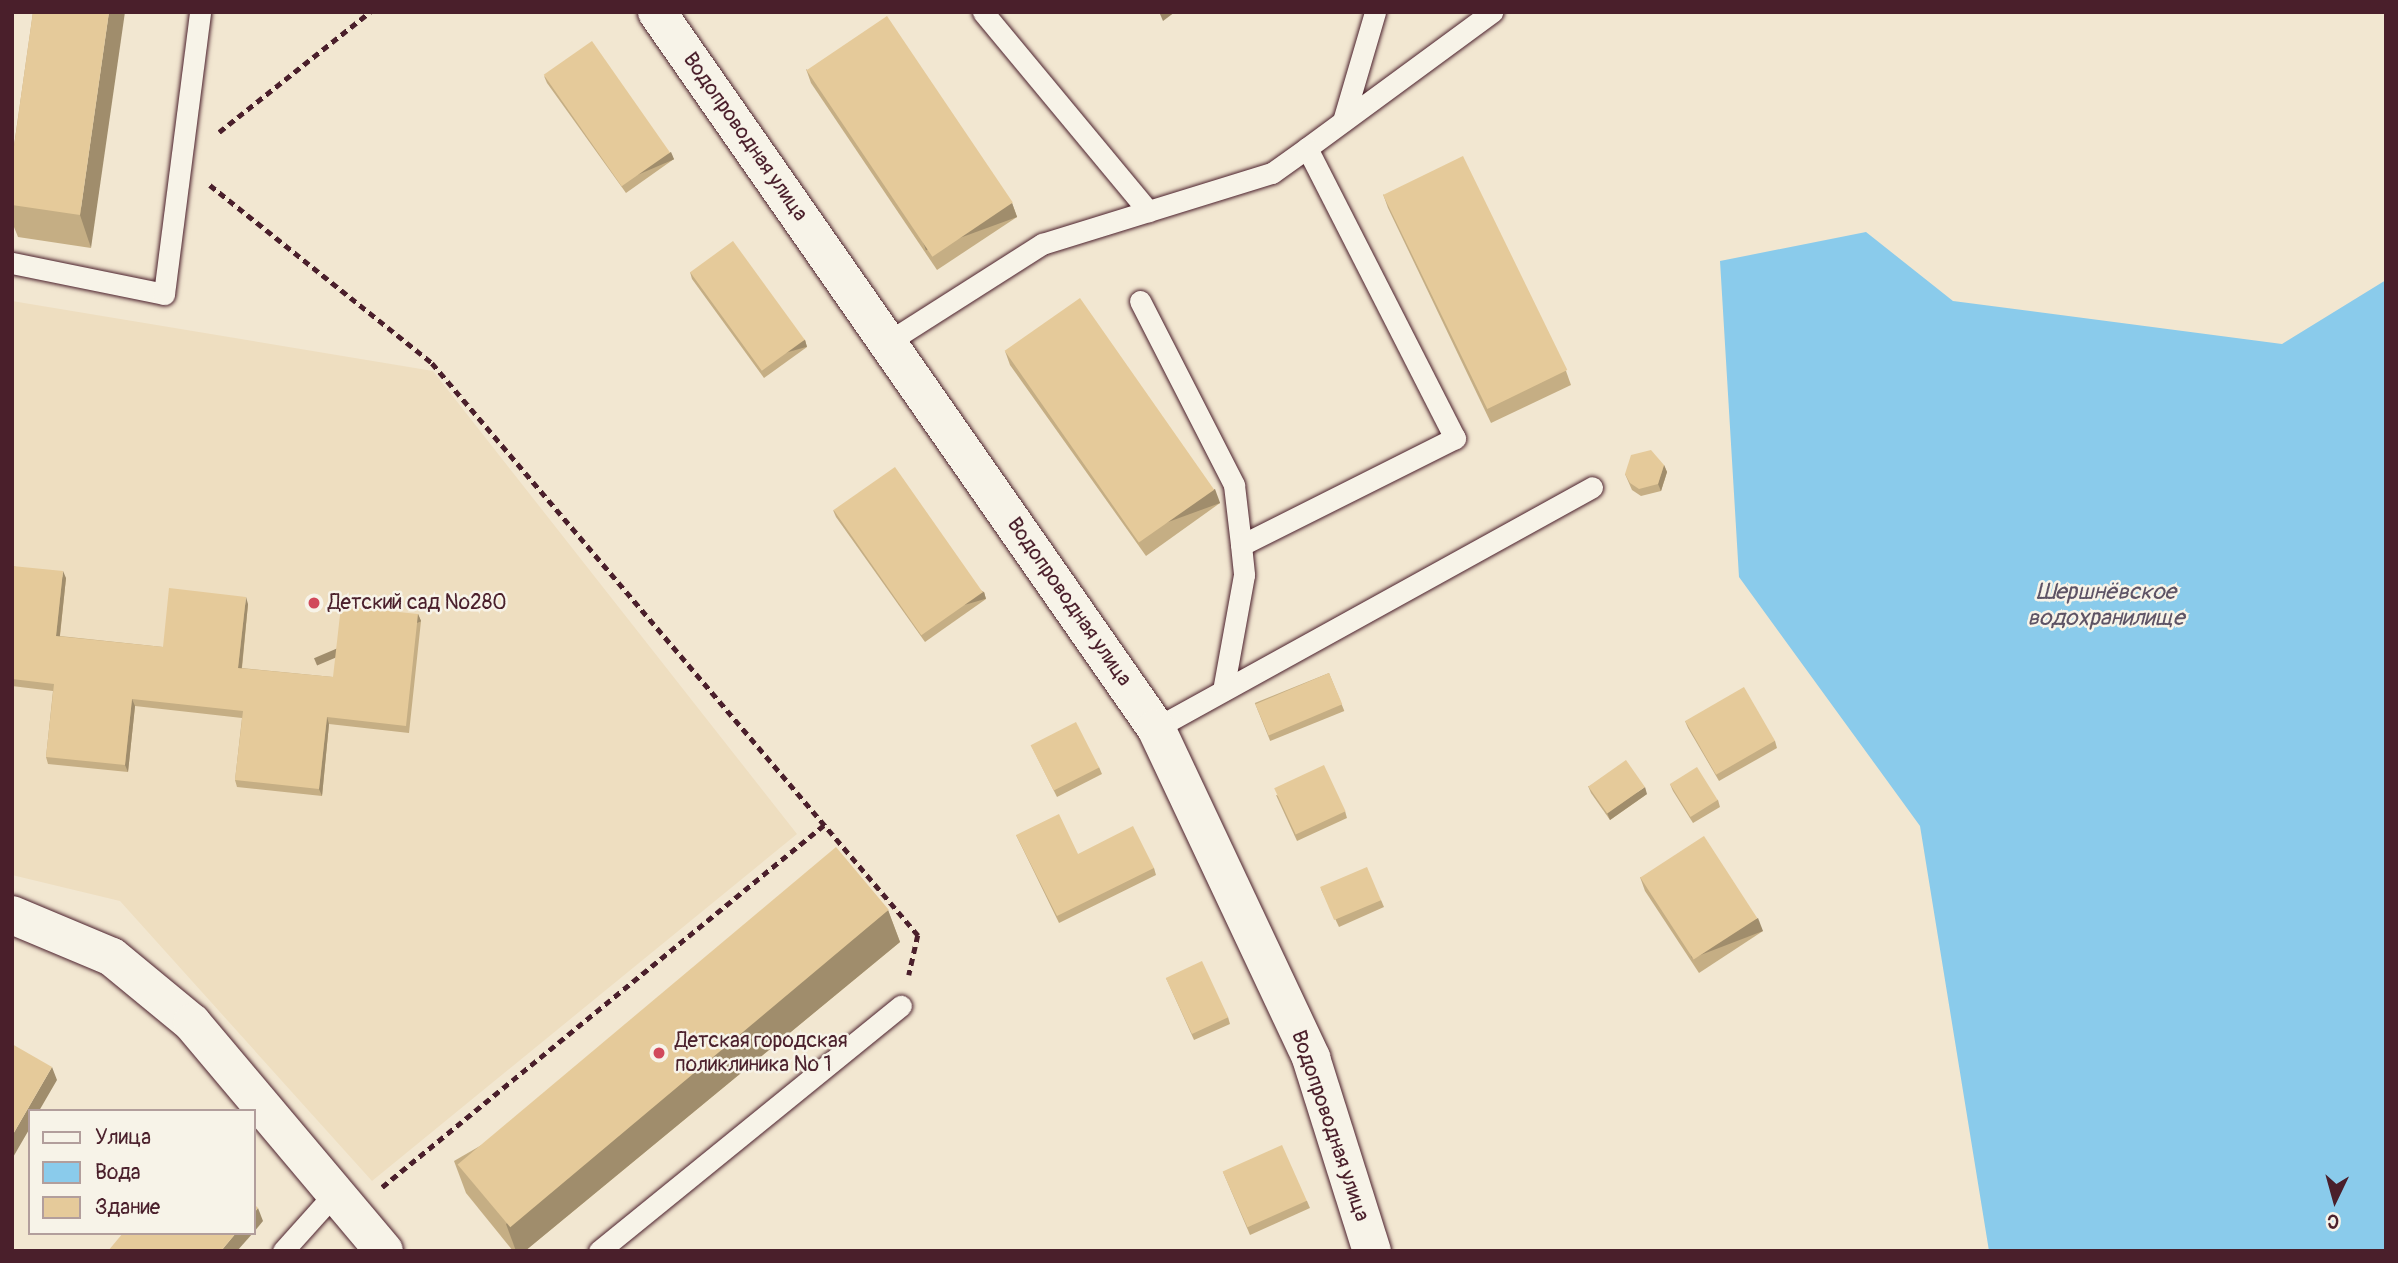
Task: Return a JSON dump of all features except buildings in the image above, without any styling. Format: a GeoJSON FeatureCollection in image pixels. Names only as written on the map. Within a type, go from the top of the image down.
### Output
{"type":"FeatureCollection","features":[{"type":"Feature","properties":{"kind":"street","name":"Водопроводная улица"},"geometry":{"type":"LineString","coordinates":[[657,12],[1156,728],[1311,1058],[1372,1251]]}},
{"type":"Feature","properties":{"kind":"street"},"geometry":{"type":"LineString","coordinates":[[12,915],[112,957],[192,1023],[384,1251]]}},
{"type":"Feature","properties":{"kind":"lane"},"geometry":{"type":"LineString","coordinates":[[12,263],[164,294],[200,12]]}},
{"type":"Feature","properties":{"kind":"lane"},"geometry":{"type":"LineString","coordinates":[[983,12],[1148,211]]}},
{"type":"Feature","properties":{"kind":"lane"},"geometry":{"type":"LineString","coordinates":[[1343,121],[1375,12]]}},
{"type":"Feature","properties":{"kind":"lane"},"geometry":{"type":"LineString","coordinates":[[888,342],[1042,244],[1272,173],[1492,12]]}},
{"type":"Feature","properties":{"kind":"lane"},"geometry":{"type":"LineString","coordinates":[[1241,545],[1455,438],[1307,148]]}},
{"type":"Feature","properties":{"kind":"lane"},"geometry":{"type":"LineString","coordinates":[[1140,301],[1234,485],[1244,575],[1223,690]]}},
{"type":"Feature","properties":{"kind":"lane"},"geometry":{"type":"LineString","coordinates":[[1156,728],[1592,487]]}},
{"type":"Feature","properties":{"kind":"lane"},"geometry":{"type":"LineString","coordinates":[[599,1251],[901,1006]]}},
{"type":"Feature","properties":{"kind":"lane"},"geometry":{"type":"LineString","coordinates":[[283,1251],[343,1202]]}},
{"type":"Feature","properties":{"kind":"path"},"geometry":{"type":"LineString","coordinates":[[370,12],[181,162],[432,363],[918,935],[901,1006]]}},
{"type":"Feature","properties":{"kind":"path"},"geometry":{"type":"LineString","coordinates":[[343,1202],[824,825]]}},
{"type":"Feature","properties":{"kind":"shaded area","name":"Детский сад №280"},"geometry":{"type":"Polygon","coordinates":[[[12,301],[433,371],[797,834],[372,1181],[120,901],[12,875],[12,301]]]}},
{"type":"Feature","properties":{"kind":"water","name":"Шершнёвское водохранилище"},"geometry":{"type":"Polygon","coordinates":[[[1866,232],[1953,301],[2282,344],[2386,280],[2386,1251],[1989,1251],[1920,826],[1739,577],[1720,261],[1866,232]]]}},
{"type":"Feature","properties":{"kind":"place","name":"Детский сад №280"},"geometry":{"type":"Point","coordinates":[314,603]}},
{"type":"Feature","properties":{"kind":"place","name":"Детская городская поликлиника № 1"},"geometry":{"type":"Point","coordinates":[659,1053]}}]}
